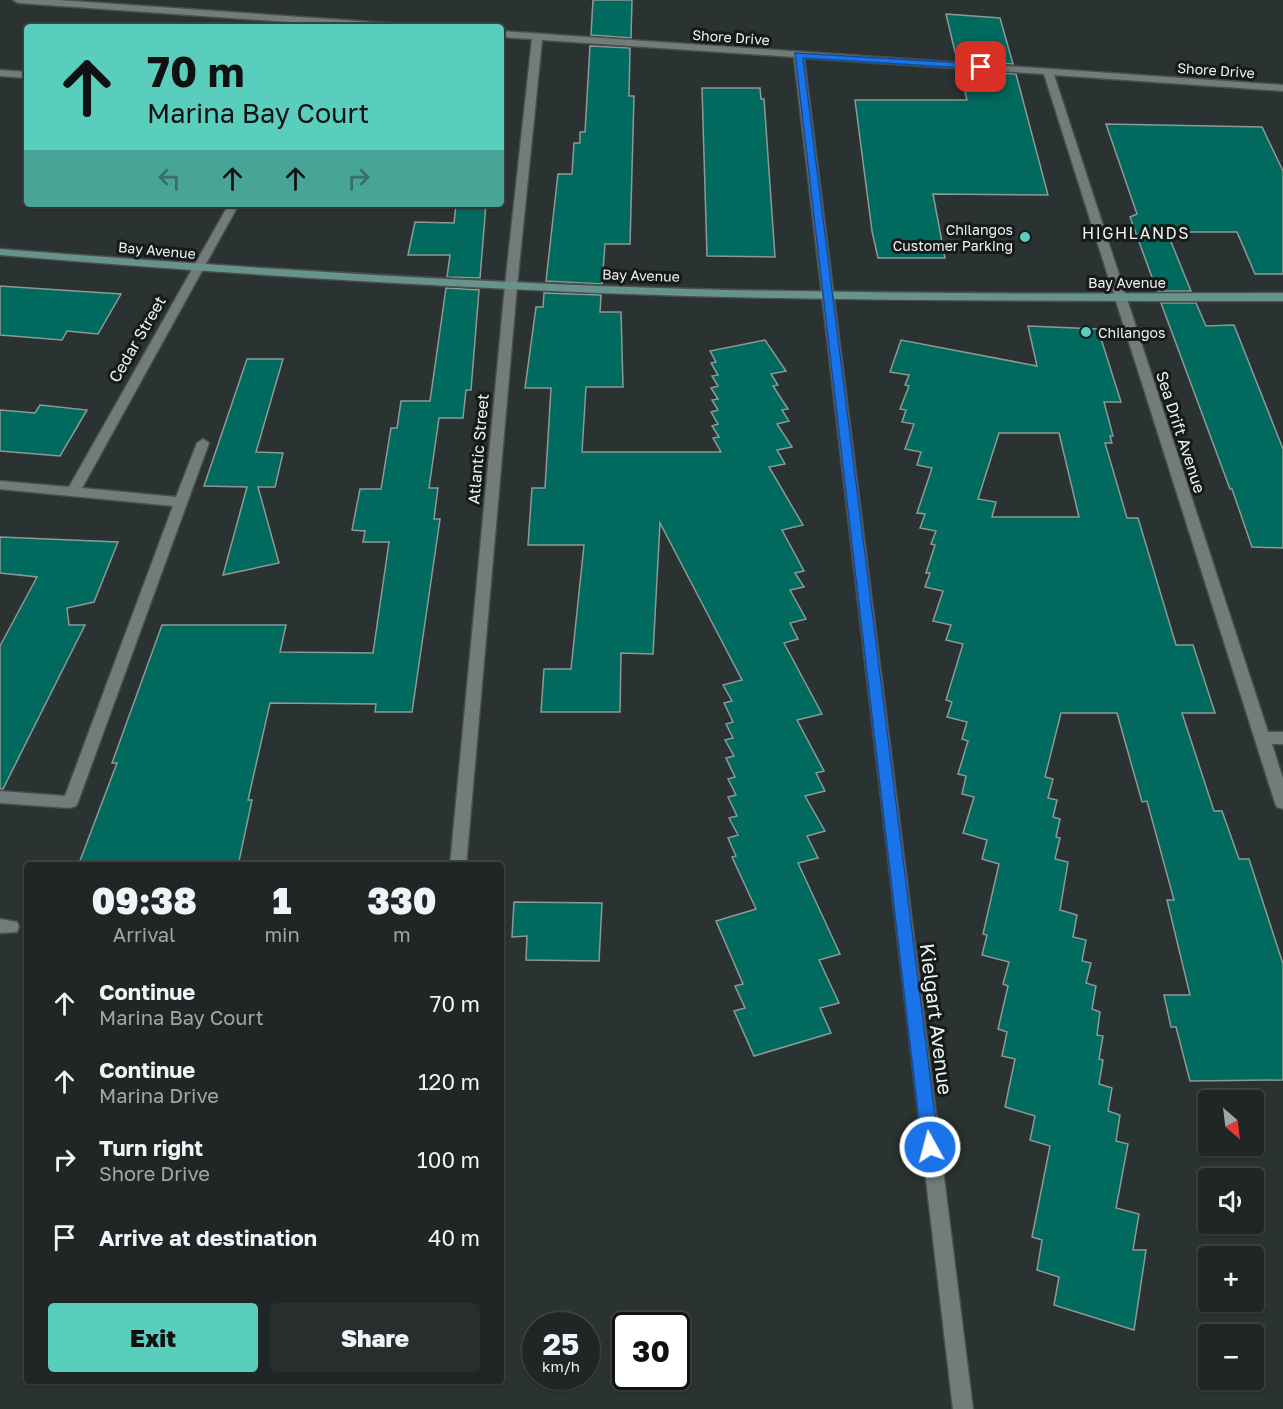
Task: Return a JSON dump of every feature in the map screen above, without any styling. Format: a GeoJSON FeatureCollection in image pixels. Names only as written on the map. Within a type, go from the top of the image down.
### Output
{"type":"FeatureCollection","features":[{"type":"Feature","properties":{"kind":"street"},"geometry":{"type":"LineString","coordinates":[[18,0],[358,24]]}},
{"type":"Feature","properties":{"kind":"street","name":"Shore Drive"},"geometry":{"type":"LineString","coordinates":[[504,34],[1283,88]]}},
{"type":"Feature","properties":{"kind":"street","name":"Atlantic Street"},"geometry":{"type":"LineString","coordinates":[[458,862],[511,286],[537,37]]}},
{"type":"Feature","properties":{"kind":"street","name":"Kielgart Avenue"},"geometry":{"type":"LineString","coordinates":[[799,55],[880,742],[963,1409]]}},
{"type":"Feature","properties":{"kind":"street","name":"Sea Drift Avenue"},"geometry":{"type":"LineString","coordinates":[[1048,71],[1283,803]]}},
{"type":"Feature","properties":{"kind":"street"},"geometry":{"type":"LineString","coordinates":[[0,74],[24,75]]}},
{"type":"Feature","properties":{"kind":"street","name":"Cedar Street"},"geometry":{"type":"LineString","coordinates":[[73,492],[232,207]]}},
{"type":"Feature","properties":{"kind":"street","name":"Bay Avenue"},"geometry":{"type":"LineString","coordinates":[[0,252],[198,268],[511,286],[826,295],[1283,297]]}},
{"type":"Feature","properties":{"kind":"street"},"geometry":{"type":"LineString","coordinates":[[0,797],[70,802],[179,502],[203,443]]}},
{"type":"Feature","properties":{"kind":"street"},"geometry":{"type":"LineString","coordinates":[[0,485],[179,502]]}},
{"type":"Feature","properties":{"kind":"street"},"geometry":{"type":"LineString","coordinates":[[1262,738],[1283,738]]}},
{"type":"Feature","properties":{"kind":"building"},"geometry":{"type":"Polygon","coordinates":[[[593,0],[632,0],[631,38],[591,35],[593,0]]]}},
{"type":"Feature","properties":{"kind":"building"},"geometry":{"type":"Polygon","coordinates":[[[946,14],[1000,18],[1013,64],[957,60],[946,14]]]}},
{"type":"Feature","properties":{"kind":"building"},"geometry":{"type":"Polygon","coordinates":[[[590,46],[630,48],[629,96],[634,96],[630,244],[605,244],[602,284],[546,281],[558,174],[572,174],[574,143],[580,143],[580,132],[585,132],[590,46]]]}},
{"type":"Feature","properties":{"kind":"building"},"geometry":{"type":"Polygon","coordinates":[[[960,71],[1016,74],[1048,195],[933,194],[945,258],[878,258],[872,231],[855,100],[967,100],[960,71]]]}},
{"type":"Feature","properties":{"kind":"building"},"geometry":{"type":"Polygon","coordinates":[[[702,88],[760,88],[761,99],[764,99],[775,257],[707,256],[702,88]]]}},
{"type":"Feature","properties":{"kind":"building"},"geometry":{"type":"Polygon","coordinates":[[[1106,124],[1262,127],[1283,171],[1283,274],[1255,274],[1237,232],[1167,232],[1191,291],[1157,291],[1130,217],[1137,214],[1106,124]]]}},
{"type":"Feature","properties":{"kind":"building"},"geometry":{"type":"Polygon","coordinates":[[[456,207],[486,207],[480,278],[447,277],[450,255],[408,255],[415,222],[454,223],[456,207]]]}},
{"type":"Feature","properties":{"kind":"building"},"geometry":{"type":"Polygon","coordinates":[[[0,286],[121,294],[98,334],[67,331],[62,340],[0,335],[0,286]]]}},
{"type":"Feature","properties":{"kind":"building"},"geometry":{"type":"Polygon","coordinates":[[[446,288],[479,290],[471,390],[466,390],[463,418],[439,418],[429,488],[438,488],[434,519],[440,519],[412,712],[375,712],[376,704],[270,703],[248,800],[252,800],[239,862],[80,862],[117,763],[112,763],[162,625],[286,625],[280,652],[373,653],[389,542],[363,542],[365,531],[352,530],[360,489],[381,489],[391,428],[397,428],[401,401],[430,401],[446,288]]]}},
{"type":"Feature","properties":{"kind":"building"},"geometry":{"type":"Polygon","coordinates":[[[544,293],[601,295],[600,312],[621,312],[623,387],[586,387],[582,452],[721,452],[713,438],[719,437],[712,426],[718,424],[711,412],[718,410],[712,400],[718,399],[711,388],[718,386],[712,376],[718,375],[711,363],[716,362],[710,351],[765,340],[786,371],[771,374],[778,385],[773,386],[788,409],[782,410],[789,421],[777,424],[792,447],[777,450],[785,464],[769,467],[803,525],[782,530],[804,571],[795,573],[804,587],[790,590],[806,619],[790,623],[798,639],[784,643],[822,714],[797,720],[824,771],[816,773],[825,791],[805,796],[825,831],[807,836],[818,858],[798,863],[840,954],[819,960],[839,1003],[820,1008],[831,1033],[754,1056],[734,1011],[745,1008],[735,986],[743,984],[716,921],[756,909],[732,857],[736,856],[728,838],[738,835],[729,818],[737,816],[728,797],[736,795],[728,779],[735,777],[726,758],[734,756],[725,740],[733,738],[726,724],[733,722],[724,703],[732,701],[723,685],[742,680],[660,523],[653,654],[621,653],[620,712],[541,712],[544,669],[571,669],[584,545],[528,545],[532,488],[545,488],[551,388],[525,388],[536,307],[543,307],[544,293]]]}},
{"type":"Feature","properties":{"kind":"building"},"geometry":{"type":"Polygon","coordinates":[[[1161,303],[1196,303],[1206,326],[1234,325],[1283,449],[1283,548],[1252,547],[1161,303]]]}},
{"type":"Feature","properties":{"kind":"building"},"geometry":{"type":"Polygon","coordinates":[[[1028,326],[1098,329],[1121,402],[1104,402],[1113,436],[1110,436],[1112,443],[1105,443],[1127,518],[1138,518],[1176,645],[1193,645],[1215,713],[1182,713],[1214,811],[1222,811],[1239,859],[1249,859],[1283,964],[1283,1080],[1190,1081],[1176,1027],[1171,1027],[1164,995],[1190,995],[1167,900],[1174,900],[1147,801],[1142,802],[1117,713],[1061,713],[1045,777],[1053,779],[1048,798],[1057,800],[1053,817],[1060,819],[1056,837],[1060,838],[1055,859],[1068,862],[1060,910],[1077,915],[1073,937],[1086,940],[1082,961],[1091,963],[1086,983],[1096,986],[1092,1009],[1100,1012],[1097,1035],[1103,1036],[1099,1059],[1103,1060],[1099,1084],[1112,1088],[1108,1111],[1120,1115],[1116,1141],[1128,1144],[1116,1208],[1139,1214],[1133,1250],[1146,1250],[1134,1330],[1054,1305],[1059,1277],[1037,1270],[1042,1240],[1032,1237],[1050,1146],[1030,1140],[1035,1116],[1005,1107],[1015,1059],[1002,1056],[1007,1032],[998,1029],[1008,986],[1003,984],[1009,962],[982,955],[987,935],[983,934],[999,864],[982,859],[987,840],[963,833],[974,797],[962,794],[966,776],[958,774],[968,741],[962,739],[967,722],[947,717],[952,702],[946,700],[963,644],[946,640],[951,625],[933,621],[943,591],[925,587],[930,573],[926,573],[935,545],[931,544],[936,531],[920,528],[925,514],[917,513],[932,468],[917,465],[921,452],[905,449],[914,424],[902,422],[906,410],[900,409],[909,386],[905,385],[909,375],[890,372],[901,340],[1037,366],[1028,326]],[[999,433],[978,499],[996,502],[992,517],[1079,517],[1059,433],[999,433]]]}},
{"type":"Feature","properties":{"kind":"building"},"geometry":{"type":"Polygon","coordinates":[[[247,359],[283,359],[256,452],[283,453],[275,487],[258,487],[279,563],[223,575],[247,487],[204,486],[247,359]]]}},
{"type":"Feature","properties":{"kind":"building"},"geometry":{"type":"Polygon","coordinates":[[[40,405],[87,410],[60,456],[0,451],[0,410],[35,413],[40,405]]]}},
{"type":"Feature","properties":{"kind":"building"},"geometry":{"type":"Polygon","coordinates":[[[0,537],[118,542],[94,602],[67,608],[69,625],[85,625],[3,789],[0,789],[0,646],[37,577],[0,573],[0,537]]]}},
{"type":"Feature","properties":{"kind":"building"},"geometry":{"type":"Polygon","coordinates":[[[514,902],[602,903],[599,961],[526,960],[527,936],[512,937],[514,902]]]}},
{"type":"Feature","properties":{"kind":"place","name":"Chilangos Customer Parking"},"geometry":{"type":"Point","coordinates":[1025,237]}},
{"type":"Feature","properties":{"kind":"place","name":"Chilangos"},"geometry":{"type":"Point","coordinates":[1086,332]}},
{"type":"Feature","properties":{"kind":"district","name":"HIGHLANDS"},"geometry":{"type":"Point","coordinates":[1136,233]}},
{"type":"Feature","properties":{"kind":"route"},"geometry":{"type":"LineString","coordinates":[[930,1147],[824,279],[799,55],[981,67]]}}]}
